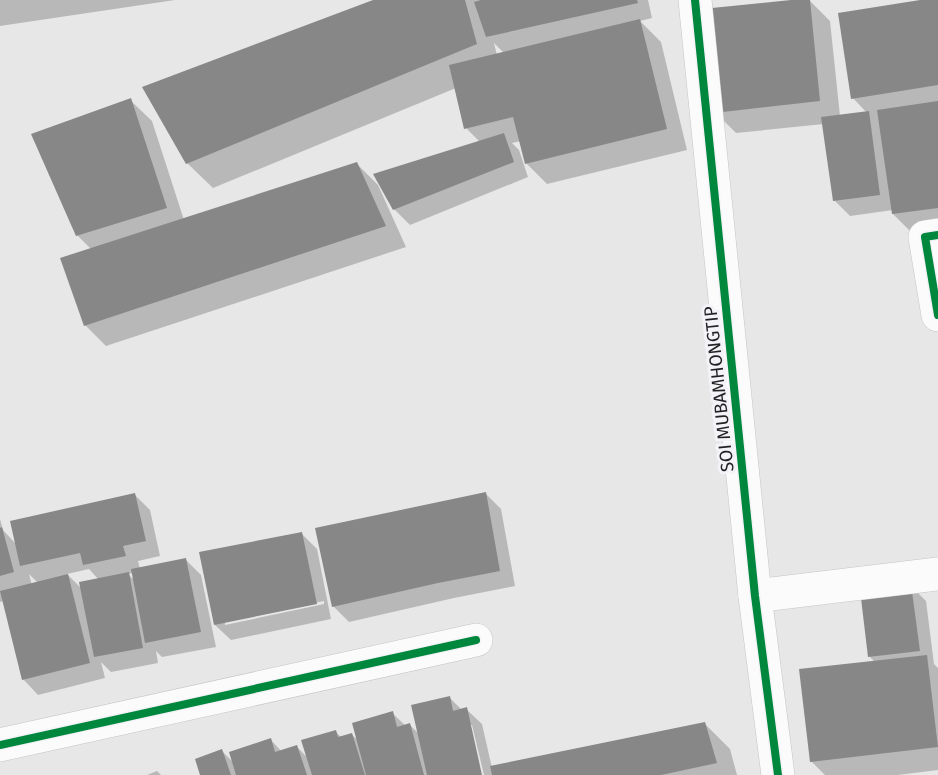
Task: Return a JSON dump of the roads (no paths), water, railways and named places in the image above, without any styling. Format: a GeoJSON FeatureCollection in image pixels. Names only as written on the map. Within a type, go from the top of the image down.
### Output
{"type":"FeatureCollection","features":[{"type":"Feature","properties":{"kind":"street","name":"SOI MUBAMHONGTIP"},"geometry":{"type":"LineString","coordinates":[[695,0],[755,596],[778,775]]}},
{"type":"Feature","properties":{"kind":"street"},"geometry":{"type":"LineString","coordinates":[[938,236],[926,237],[938,315]]}},
{"type":"Feature","properties":{"kind":"street"},"geometry":{"type":"LineString","coordinates":[[755,596],[938,574]]}},
{"type":"Feature","properties":{"kind":"street"},"geometry":{"type":"LineString","coordinates":[[0,745],[476,640]]}}]}
